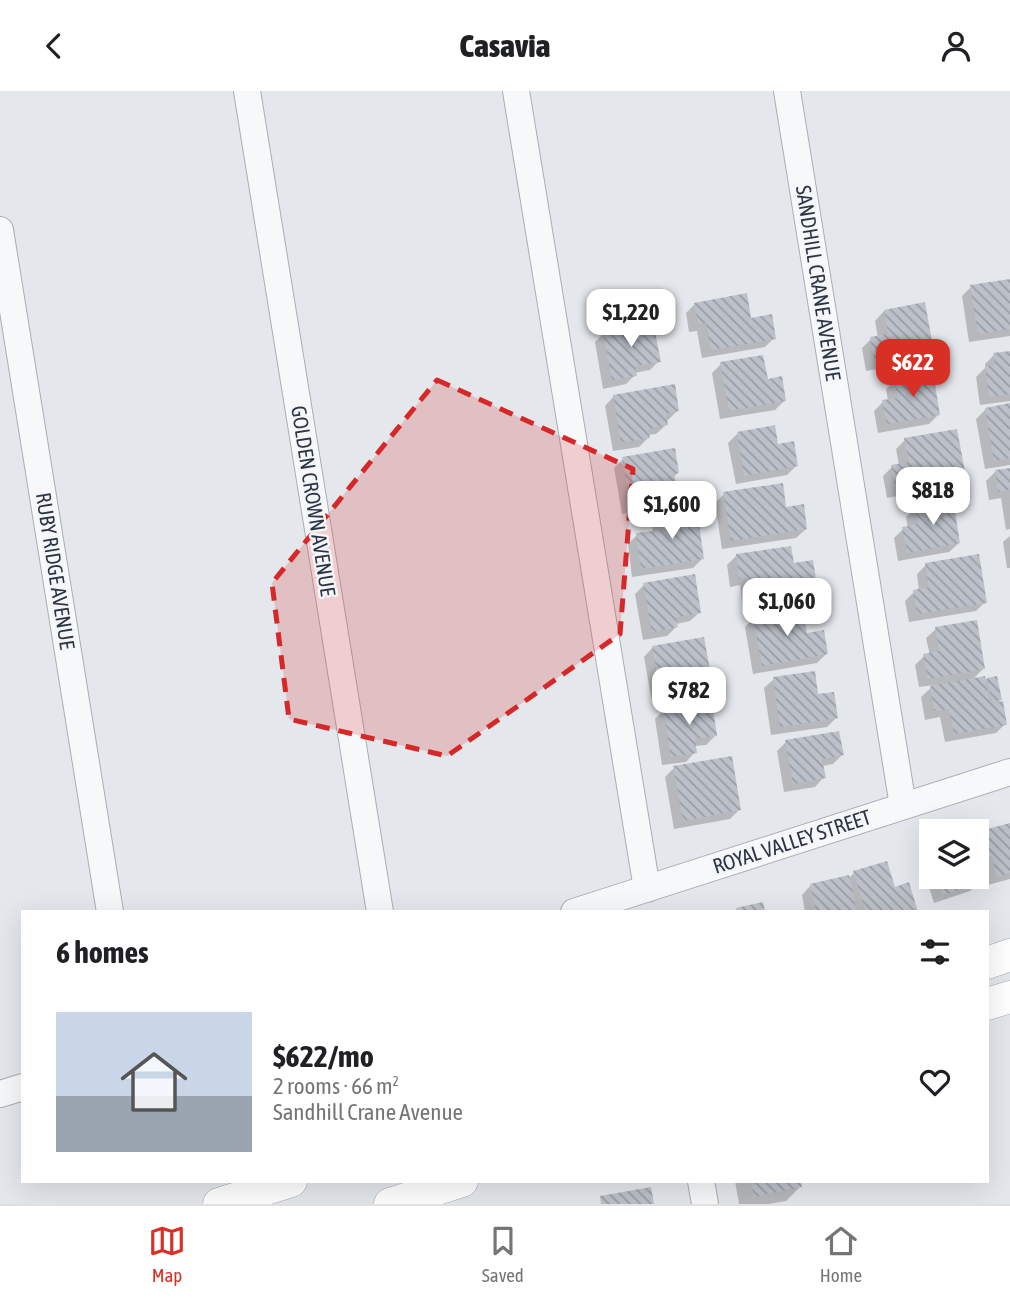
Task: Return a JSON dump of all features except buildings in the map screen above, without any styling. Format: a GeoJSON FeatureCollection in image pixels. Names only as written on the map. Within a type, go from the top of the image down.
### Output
{"type":"FeatureCollection","features":[{"type":"Feature","properties":{"kind":"main road"},"geometry":{"type":"LineString","coordinates":[[989,962],[1010,955]]}},
{"type":"Feature","properties":{"kind":"main road"},"geometry":{"type":"LineString","coordinates":[[989,1004],[1010,997]]}},
{"type":"Feature","properties":{"kind":"main road"},"geometry":{"type":"LineString","coordinates":[[219,1204],[285,1183]]}},
{"type":"Feature","properties":{"kind":"main road"},"geometry":{"type":"LineString","coordinates":[[390,1204],[429,1186],[449,1183]]}},
{"type":"Feature","properties":{"kind":"street","name":"GOLDEN CROWN AVENUE"},"geometry":{"type":"LineString","coordinates":[[247,91],[380,910]]}},
{"type":"Feature","properties":{"kind":"street"},"geometry":{"type":"LineString","coordinates":[[516,91],[647,889]]}},
{"type":"Feature","properties":{"kind":"street","name":"SANDHILL CRANE AVENUE"},"geometry":{"type":"LineString","coordinates":[[787,91],[903,806]]}},
{"type":"Feature","properties":{"kind":"street","name":"RUBY RIDGE AVENUE"},"geometry":{"type":"LineString","coordinates":[[0,230],[110,910]]}},
{"type":"Feature","properties":{"kind":"street","name":"ROYAL VALLEY STREET"},"geometry":{"type":"LineString","coordinates":[[580,910],[1010,772]]}},
{"type":"Feature","properties":{"kind":"street"},"geometry":{"type":"LineString","coordinates":[[0,1094],[21,1088]]}},
{"type":"Feature","properties":{"kind":"street"},"geometry":{"type":"LineString","coordinates":[[701,1183],[705,1204]]}},
{"type":"Feature","properties":{"kind":"highlighted area"},"geometry":{"type":"Polygon","coordinates":[[[437,380],[633,469],[620,634],[447,756],[289,719],[272,583],[437,380]]]}}]}
